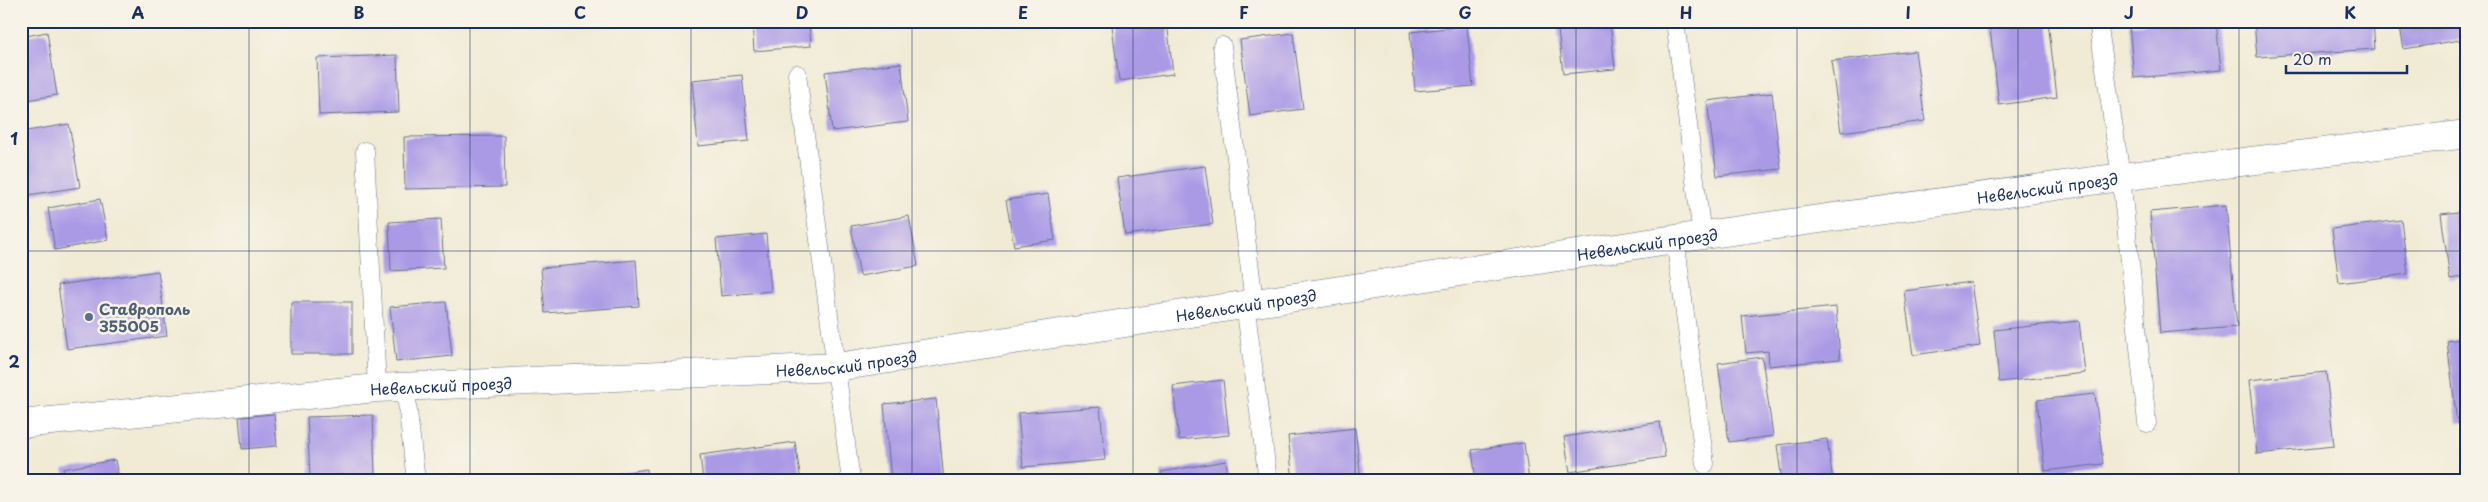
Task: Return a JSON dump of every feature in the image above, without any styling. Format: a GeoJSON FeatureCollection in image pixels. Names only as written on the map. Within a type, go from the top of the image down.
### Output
{"type":"FeatureCollection","features":[{"type":"Feature","properties":{"kind":"street","name":"Невельский проезд"},"geometry":{"type":"LineString","coordinates":[[21,424],[405,386],[837,367],[1675,239],[2121,177],[2467,134]]}},
{"type":"Feature","properties":{"kind":"lane"},"geometry":{"type":"LineString","coordinates":[[1675,21],[1702,236]]}},
{"type":"Feature","properties":{"kind":"lane"},"geometry":{"type":"LineString","coordinates":[[2098,21],[2121,177],[2147,423]]}},
{"type":"Feature","properties":{"kind":"lane"},"geometry":{"type":"LineString","coordinates":[[1222,46],[1268,481]]}},
{"type":"Feature","properties":{"kind":"lane"},"geometry":{"type":"LineString","coordinates":[[797,74],[851,481]]}},
{"type":"Feature","properties":{"kind":"lane"},"geometry":{"type":"LineString","coordinates":[[365,151],[377,388]]}},
{"type":"Feature","properties":{"kind":"lane"},"geometry":{"type":"LineString","coordinates":[[1675,239],[1705,464]]}},
{"type":"Feature","properties":{"kind":"lane"},"geometry":{"type":"LineString","coordinates":[[405,386],[416,481]]}},
{"type":"Feature","properties":{"kind":"building"},"geometry":{"type":"Polygon","coordinates":[[[752,21],[809,21],[811,46],[754,51],[752,21]]]}},
{"type":"Feature","properties":{"kind":"building"},"geometry":{"type":"Polygon","coordinates":[[[1167,21],[1173,74],[1119,81],[1112,26],[1167,21]]]}},
{"type":"Feature","properties":{"kind":"building"},"geometry":{"type":"Polygon","coordinates":[[[1557,21],[1610,21],[1615,69],[1563,74],[1557,21]]]}},
{"type":"Feature","properties":{"kind":"building"},"geometry":{"type":"Polygon","coordinates":[[[2048,21],[2057,97],[1999,105],[1990,28],[2048,21]]]}},
{"type":"Feature","properties":{"kind":"building"},"geometry":{"type":"Polygon","coordinates":[[[2165,21],[2216,21],[2221,70],[2134,78],[2129,25],[2165,21]]]}},
{"type":"Feature","properties":{"kind":"building"},"geometry":{"type":"Polygon","coordinates":[[[2254,21],[2373,21],[2375,49],[2257,57],[2254,21]]]}},
{"type":"Feature","properties":{"kind":"building"},"geometry":{"type":"Polygon","coordinates":[[[2399,21],[2467,21],[2467,39],[2404,49],[2399,21]]]}},
{"type":"Feature","properties":{"kind":"building"},"geometry":{"type":"Polygon","coordinates":[[[1467,26],[1473,86],[1415,91],[1410,32],[1467,26]]]}},
{"type":"Feature","properties":{"kind":"building"},"geometry":{"type":"Polygon","coordinates":[[[47,32],[57,95],[21,101],[21,37],[47,32]]]}},
{"type":"Feature","properties":{"kind":"building"},"geometry":{"type":"Polygon","coordinates":[[[1293,33],[1303,109],[1250,116],[1240,40],[1293,33]]]}},
{"type":"Feature","properties":{"kind":"building"},"geometry":{"type":"Polygon","coordinates":[[[1915,51],[1925,121],[1841,132],[1831,61],[1915,51]]]}},
{"type":"Feature","properties":{"kind":"building"},"geometry":{"type":"Polygon","coordinates":[[[397,55],[399,112],[319,115],[317,58],[397,55]]]}},
{"type":"Feature","properties":{"kind":"building"},"geometry":{"type":"Polygon","coordinates":[[[901,63],[908,122],[832,131],[825,72],[901,63]]]}},
{"type":"Feature","properties":{"kind":"building"},"geometry":{"type":"Polygon","coordinates":[[[742,75],[749,141],[698,146],[692,80],[742,75]]]}},
{"type":"Feature","properties":{"kind":"building"},"geometry":{"type":"Polygon","coordinates":[[[1772,93],[1781,169],[1717,176],[1707,101],[1772,93]]]}},
{"type":"Feature","properties":{"kind":"building"},"geometry":{"type":"Polygon","coordinates":[[[69,124],[80,187],[28,195],[21,153],[21,132],[69,124]]]}},
{"type":"Feature","properties":{"kind":"building"},"geometry":{"type":"Polygon","coordinates":[[[504,136],[505,187],[405,189],[404,137],[504,136]]]}},
{"type":"Feature","properties":{"kind":"building"},"geometry":{"type":"Polygon","coordinates":[[[1205,166],[1213,224],[1125,235],[1117,178],[1205,166]]]}},
{"type":"Feature","properties":{"kind":"building"},"geometry":{"type":"Polygon","coordinates":[[[1048,194],[1055,240],[1014,246],[1006,200],[1048,194]]]}},
{"type":"Feature","properties":{"kind":"building"},"geometry":{"type":"Polygon","coordinates":[[[100,199],[108,240],[55,250],[48,208],[100,199]]]}},
{"type":"Feature","properties":{"kind":"building"},"geometry":{"type":"Polygon","coordinates":[[[2226,205],[2237,327],[2160,333],[2150,212],[2226,205]]]}},
{"type":"Feature","properties":{"kind":"building"},"geometry":{"type":"Polygon","coordinates":[[[2467,211],[2467,276],[2450,279],[2441,214],[2467,211]]]}},
{"type":"Feature","properties":{"kind":"building"},"geometry":{"type":"Polygon","coordinates":[[[909,216],[918,266],[860,276],[851,226],[909,216]]]}},
{"type":"Feature","properties":{"kind":"building"},"geometry":{"type":"Polygon","coordinates":[[[441,219],[444,268],[391,271],[389,222],[441,219]]]}},
{"type":"Feature","properties":{"kind":"building"},"geometry":{"type":"Polygon","coordinates":[[[2401,220],[2408,274],[2339,283],[2332,229],[2401,220]]]}},
{"type":"Feature","properties":{"kind":"building"},"geometry":{"type":"Polygon","coordinates":[[[766,234],[771,291],[721,296],[716,239],[766,234]]]}},
{"type":"Feature","properties":{"kind":"building"},"geometry":{"type":"Polygon","coordinates":[[[636,260],[639,306],[545,313],[541,268],[636,260]]]}},
{"type":"Feature","properties":{"kind":"building"},"geometry":{"type":"Polygon","coordinates":[[[158,271],[167,336],[67,349],[58,285],[158,271]]]}},
{"type":"Feature","properties":{"kind":"building"},"geometry":{"type":"Polygon","coordinates":[[[1971,282],[1980,346],[1913,355],[1904,291],[1971,282]]]}},
{"type":"Feature","properties":{"kind":"building"},"geometry":{"type":"Polygon","coordinates":[[[291,302],[352,302],[352,354],[291,354],[291,302]]]}},
{"type":"Feature","properties":{"kind":"building"},"geometry":{"type":"Polygon","coordinates":[[[446,302],[452,356],[396,362],[390,307],[446,302]]]}},
{"type":"Feature","properties":{"kind":"building"},"geometry":{"type":"Polygon","coordinates":[[[1836,307],[1840,359],[1769,366],[1768,351],[1746,353],[1742,316],[1836,307]]]}},
{"type":"Feature","properties":{"kind":"building"},"geometry":{"type":"Polygon","coordinates":[[[2079,321],[2085,373],[1999,382],[1994,330],[2079,321]]]}},
{"type":"Feature","properties":{"kind":"building"},"geometry":{"type":"Polygon","coordinates":[[[2467,338],[2467,422],[2457,423],[2447,341],[2467,338]]]}},
{"type":"Feature","properties":{"kind":"building"},"geometry":{"type":"Polygon","coordinates":[[[1762,357],[1773,436],[1729,442],[1718,363],[1762,357]]]}},
{"type":"Feature","properties":{"kind":"building"},"geometry":{"type":"Polygon","coordinates":[[[2326,372],[2334,446],[2257,454],[2249,380],[2326,372]]]}},
{"type":"Feature","properties":{"kind":"building"},"geometry":{"type":"Polygon","coordinates":[[[1223,380],[1229,435],[1179,440],[1173,386],[1223,380]]]}},
{"type":"Feature","properties":{"kind":"building"},"geometry":{"type":"Polygon","coordinates":[[[2095,394],[2103,464],[2045,471],[2037,400],[2095,394]]]}},
{"type":"Feature","properties":{"kind":"building"},"geometry":{"type":"Polygon","coordinates":[[[936,399],[944,481],[891,481],[884,404],[936,399]]]}},
{"type":"Feature","properties":{"kind":"building"},"geometry":{"type":"Polygon","coordinates":[[[1100,407],[1105,460],[1023,467],[1018,413],[1100,407]]]}},
{"type":"Feature","properties":{"kind":"building"},"geometry":{"type":"Polygon","coordinates":[[[274,414],[277,446],[242,449],[239,417],[274,414]]]}},
{"type":"Feature","properties":{"kind":"building"},"geometry":{"type":"Polygon","coordinates":[[[373,415],[375,474],[310,476],[307,417],[373,415]]]}},
{"type":"Feature","properties":{"kind":"building"},"geometry":{"type":"Polygon","coordinates":[[[1660,422],[1665,457],[1570,472],[1564,437],[1660,422]]]}},
{"type":"Feature","properties":{"kind":"building"},"geometry":{"type":"Polygon","coordinates":[[[1355,428],[1361,481],[1293,481],[1288,436],[1355,428]]]}},
{"type":"Feature","properties":{"kind":"building"},"geometry":{"type":"Polygon","coordinates":[[[1827,439],[1833,481],[1782,481],[1777,445],[1827,439]]]}},
{"type":"Feature","properties":{"kind":"building"},"geometry":{"type":"Polygon","coordinates":[[[795,442],[801,481],[703,481],[700,455],[795,442]]]}},
{"type":"Feature","properties":{"kind":"building"},"geometry":{"type":"Polygon","coordinates":[[[1524,443],[1529,481],[1476,481],[1472,450],[1524,443]]]}},
{"type":"Feature","properties":{"kind":"building"},"geometry":{"type":"Polygon","coordinates":[[[115,460],[119,481],[66,481],[63,469],[115,460]]]}},
{"type":"Feature","properties":{"kind":"building"},"geometry":{"type":"Polygon","coordinates":[[[1226,461],[1229,481],[1162,481],[1161,472],[1226,461]]]}},
{"type":"Feature","properties":{"kind":"building"},"geometry":{"type":"Polygon","coordinates":[[[647,469],[648,481],[589,481],[588,478],[647,469]]]}},
{"type":"Feature","properties":{"kind":"place","name":"Ставрополь 355005"},"geometry":{"type":"Point","coordinates":[89,317]}}]}
